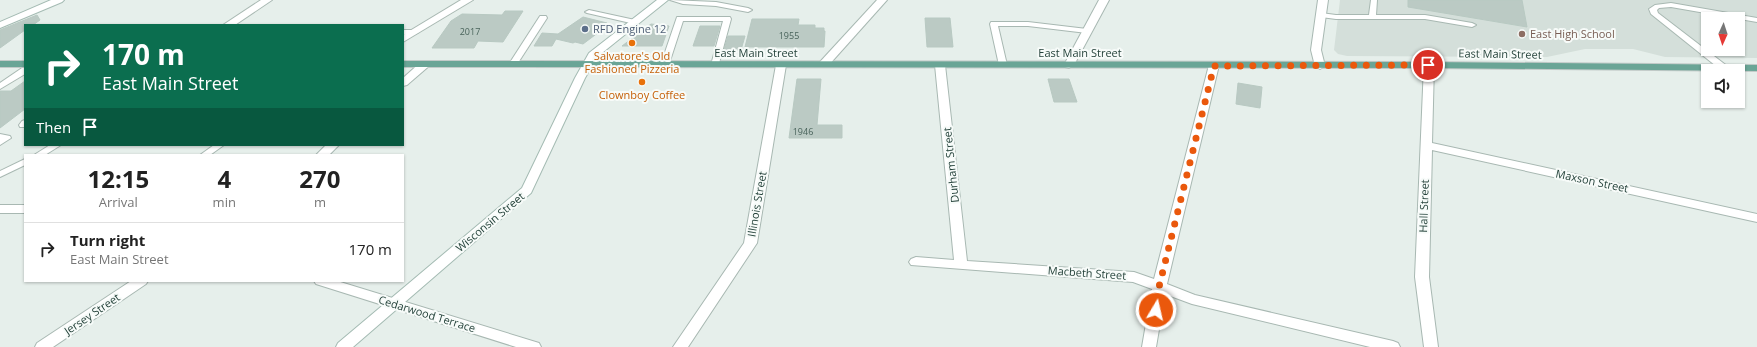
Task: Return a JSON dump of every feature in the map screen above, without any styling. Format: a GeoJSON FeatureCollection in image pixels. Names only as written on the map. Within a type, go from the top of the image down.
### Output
{"type":"FeatureCollection","features":[{"type":"Feature","properties":{"kind":"main road"},"geometry":{"type":"LineString","coordinates":[[0,64],[24,64]]}},
{"type":"Feature","properties":{"kind":"main road","name":"East Main Street"},"geometry":{"type":"LineString","coordinates":[[404,64],[1214,66],[1428,65],[1701,68]]}},
{"type":"Feature","properties":{"kind":"main road","name":"East Main Street"},"geometry":{"type":"LineString","coordinates":[[1745,68],[1757,68]]}},
{"type":"Feature","properties":{"kind":"street"},"geometry":{"type":"LineString","coordinates":[[0,25],[59,0]]}},
{"type":"Feature","properties":{"kind":"street"},"geometry":{"type":"LineString","coordinates":[[230,24],[267,0]]}},
{"type":"Feature","properties":{"kind":"street"},"geometry":{"type":"LineString","coordinates":[[404,38],[468,0]]}},
{"type":"Feature","properties":{"kind":"street","name":"Wisconsin Street"},"geometry":{"type":"LineString","coordinates":[[343,347],[527,190],[587,64],[596,52],[663,0]]}},
{"type":"Feature","properties":{"kind":"street"},"geometry":{"type":"LineString","coordinates":[[823,65],[882,0]]}},
{"type":"Feature","properties":{"kind":"street"},"geometry":{"type":"LineString","coordinates":[[1070,65],[1104,0]]}},
{"type":"Feature","properties":{"kind":"street"},"geometry":{"type":"LineString","coordinates":[[1320,66],[1316,50],[1323,0]]}},
{"type":"Feature","properties":{"kind":"street"},"geometry":{"type":"LineString","coordinates":[[404,82],[425,64]]}},
{"type":"Feature","properties":{"kind":"street","name":"Illinois Street"},"geometry":{"type":"LineString","coordinates":[[680,347],[750,243],[781,65]]}},
{"type":"Feature","properties":{"kind":"street","name":"Durham Street"},"geometry":{"type":"LineString","coordinates":[[940,65],[962,264]]}},
{"type":"Feature","properties":{"kind":"street","name":"Hall Street"},"geometry":{"type":"LineString","coordinates":[[1428,65],[1422,277],[1431,347]]}},
{"type":"Feature","properties":{"kind":"street"},"geometry":{"type":"LineString","coordinates":[[1149,347],[1159,287],[1214,66]]}},
{"type":"Feature","properties":{"kind":"street","name":"Maxson Street"},"geometry":{"type":"LineString","coordinates":[[1426,145],[1757,218]]}},
{"type":"Feature","properties":{"kind":"street"},"geometry":{"type":"LineString","coordinates":[[323,154],[332,146]]}},
{"type":"Feature","properties":{"kind":"street"},"geometry":{"type":"LineString","coordinates":[[3,211],[24,210]]}},
{"type":"Feature","properties":{"kind":"street","name":"Macbeth Street"},"geometry":{"type":"LineString","coordinates":[[916,262],[1134,277],[1192,299],[1393,347]]}},
{"type":"Feature","properties":{"kind":"street","name":"Jersey Street"},"geometry":{"type":"LineString","coordinates":[[42,347],[140,282]]}},
{"type":"Feature","properties":{"kind":"street","name":"Cedarwood Terrace"},"geometry":{"type":"LineString","coordinates":[[324,282],[534,347]]}},
{"type":"Feature","properties":{"kind":"lane"},"geometry":{"type":"LineString","coordinates":[[673,0],[716,4],[748,10]]}},
{"type":"Feature","properties":{"kind":"lane"},"geometry":{"type":"LineString","coordinates":[[1372,17],[1374,0]]}},
{"type":"Feature","properties":{"kind":"lane"},"geometry":{"type":"LineString","coordinates":[[1719,64],[1655,14],[1653,9],[1657,6],[1671,5],[1757,20]]}},
{"type":"Feature","properties":{"kind":"lane"},"geometry":{"type":"LineString","coordinates":[[589,12],[635,22]]}},
{"type":"Feature","properties":{"kind":"lane"},"geometry":{"type":"LineString","coordinates":[[1321,15],[1336,17],[1425,17],[1472,25]]}},
{"type":"Feature","properties":{"kind":"lane"},"geometry":{"type":"LineString","coordinates":[[513,64],[543,18]]}},
{"type":"Feature","properties":{"kind":"lane"},"geometry":{"type":"LineString","coordinates":[[665,64],[680,19],[727,19],[716,64]]}},
{"type":"Feature","properties":{"kind":"lane"},"geometry":{"type":"LineString","coordinates":[[1003,65],[994,24],[1028,24],[1087,31]]}},
{"type":"Feature","properties":{"kind":"lane"},"geometry":{"type":"LineString","coordinates":[[404,32],[415,32]]}},
{"type":"Feature","properties":{"kind":"lane"},"geometry":{"type":"LineString","coordinates":[[0,87],[24,71]]}},
{"type":"Feature","properties":{"kind":"lane"},"geometry":{"type":"LineString","coordinates":[[0,137],[7,138],[0,142]]}},
{"type":"Feature","properties":{"kind":"lane"},"geometry":{"type":"LineString","coordinates":[[40,154],[55,146]]}},
{"type":"Feature","properties":{"kind":"lane"},"geometry":{"type":"LineString","coordinates":[[206,154],[218,146]]}},
{"type":"Feature","properties":{"kind":"lane"},"geometry":{"type":"LineString","coordinates":[[0,174],[24,162]]}},
{"type":"Feature","properties":{"kind":"shaded area","name":"East High School"},"geometry":{"type":"Polygon","coordinates":[[[1340,0],[1757,0],[1757,58],[1665,57],[1633,49],[1585,49],[1547,57],[1347,56],[1338,54],[1334,50],[1340,0]]]}},
{"type":"Feature","properties":{"kind":"building"},"geometry":{"type":"Polygon","coordinates":[[[1408,0],[1522,0],[1527,27],[1408,7],[1408,0]]]}},
{"type":"Feature","properties":{"kind":"building"},"geometry":{"type":"Polygon","coordinates":[[[505,11],[523,11],[503,42],[478,41],[474,48],[432,48],[451,21],[462,14],[502,15],[505,11]]]}},
{"type":"Feature","properties":{"kind":"building"},"geometry":{"type":"Polygon","coordinates":[[[37,15],[40,20],[34,24],[24,24],[24,31],[0,48],[0,30],[37,15]]]}},
{"type":"Feature","properties":{"kind":"building","name":"RFD Engine 12"},"geometry":{"type":"Polygon","coordinates":[[[583,17],[607,23],[596,31],[599,32],[583,44],[556,39],[552,46],[534,46],[542,33],[558,34],[583,17]]]}},
{"type":"Feature","properties":{"kind":"building"},"geometry":{"type":"Polygon","coordinates":[[[925,18],[950,18],[953,47],[927,47],[925,18]]]}},
{"type":"Feature","properties":{"kind":"building"},"geometry":{"type":"Polygon","coordinates":[[[752,19],[799,19],[798,25],[815,25],[815,28],[824,28],[824,47],[745,47],[752,19]]]}},
{"type":"Feature","properties":{"kind":"building"},"geometry":{"type":"Polygon","coordinates":[[[651,24],[669,26],[662,46],[622,46],[651,24]]]}},
{"type":"Feature","properties":{"kind":"building"},"geometry":{"type":"Polygon","coordinates":[[[700,26],[720,26],[714,46],[693,46],[700,26]]]}},
{"type":"Feature","properties":{"kind":"building"},"geometry":{"type":"Polygon","coordinates":[[[728,36],[745,36],[741,50],[724,50],[728,36]]]}},
{"type":"Feature","properties":{"kind":"building"},"geometry":{"type":"Polygon","coordinates":[[[797,79],[821,79],[817,125],[842,125],[842,138],[789,138],[797,79]]]}},
{"type":"Feature","properties":{"kind":"building"},"geometry":{"type":"Polygon","coordinates":[[[1048,79],[1069,79],[1077,102],[1054,102],[1048,79]]]}},
{"type":"Feature","properties":{"kind":"building"},"geometry":{"type":"Polygon","coordinates":[[[24,82],[24,110],[0,128],[0,91],[11,91],[24,82]]]}},
{"type":"Feature","properties":{"kind":"building"},"geometry":{"type":"Polygon","coordinates":[[[1238,83],[1262,87],[1260,108],[1236,104],[1238,83]]]}},
{"type":"Feature","properties":{"kind":"place","name":"RFD Engine 12"},"geometry":{"type":"Point","coordinates":[585,29]}},
{"type":"Feature","properties":{"kind":"place","name":"East High School"},"geometry":{"type":"Point","coordinates":[1522,34]}},
{"type":"Feature","properties":{"kind":"place","name":"Salvatore's Old Fashioned Pizzeria"},"geometry":{"type":"Point","coordinates":[632,43]}},
{"type":"Feature","properties":{"kind":"place","name":"Clownboy Coffee"},"geometry":{"type":"Point","coordinates":[642,82]}},
{"type":"Feature","properties":{"kind":"route"},"geometry":{"type":"LineString","coordinates":[[1156,310],[1159,287],[1214,66],[1428,65]]}}]}
